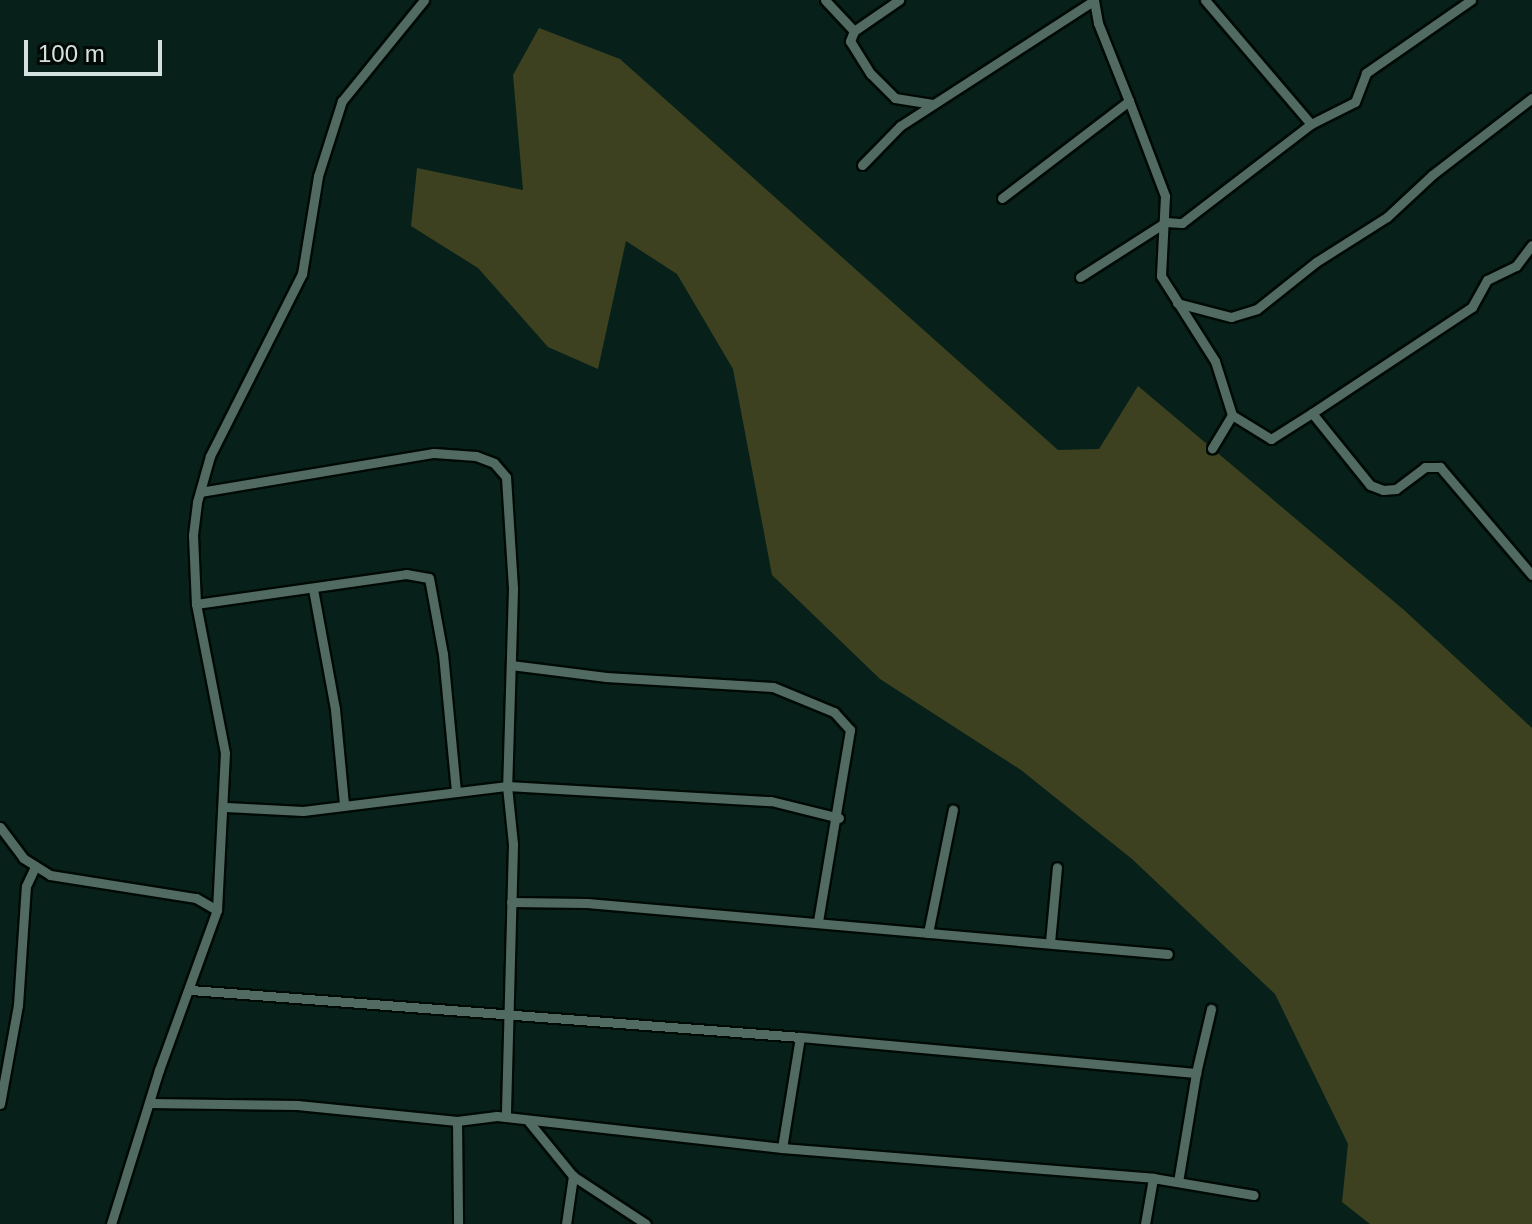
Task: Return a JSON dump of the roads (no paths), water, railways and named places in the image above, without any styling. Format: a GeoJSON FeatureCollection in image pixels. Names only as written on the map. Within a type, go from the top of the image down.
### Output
{"type":"FeatureCollection","features":[{"type":"Feature","properties":{"kind":"street"},"geometry":{"type":"LineString","coordinates":[[111,1224],[149,1103],[217,910],[226,807],[221,723],[196,604],[193,535],[200,492],[210,456],[302,274],[318,176],[342,101],[424,0]]}},
{"type":"Feature","properties":{"kind":"street"},"geometry":{"type":"LineString","coordinates":[[825,0],[854,31]]}},
{"type":"Feature","properties":{"kind":"street"},"geometry":{"type":"LineString","coordinates":[[899,0],[854,31],[850,41],[871,74],[895,98],[933,104]]}},
{"type":"Feature","properties":{"kind":"street"},"geometry":{"type":"LineString","coordinates":[[862,165],[900,126],[1094,0],[1165,196],[1161,276],[1215,361],[1232,415],[1271,439],[1472,307],[1487,280],[1516,266],[1532,245]]}},
{"type":"Feature","properties":{"kind":"street"},"geometry":{"type":"LineString","coordinates":[[1205,0],[1311,124]]}},
{"type":"Feature","properties":{"kind":"street"},"geometry":{"type":"LineString","coordinates":[[1080,277],[1166,222],[1182,223],[1311,124],[1355,102],[1366,73],[1471,0]]}},
{"type":"Feature","properties":{"kind":"street"},"geometry":{"type":"LineString","coordinates":[[1177,303],[1231,317],[1257,309],[1316,262],[1387,217],[1432,175],[1532,98]]}},
{"type":"Feature","properties":{"kind":"street"},"geometry":{"type":"LineString","coordinates":[[1002,198],[1129,101]]}},
{"type":"Feature","properties":{"kind":"street"},"geometry":{"type":"LineString","coordinates":[[1312,413],[1370,485],[1389,491],[1425,467],[1446,471],[1532,575]]}},
{"type":"Feature","properties":{"kind":"street"},"geometry":{"type":"LineString","coordinates":[[1212,448],[1232,415]]}},
{"type":"Feature","properties":{"kind":"street"},"geometry":{"type":"LineString","coordinates":[[200,492],[434,453],[476,456],[494,463],[506,477],[511,665],[507,786],[513,844],[512,1014],[506,1117]]}},
{"type":"Feature","properties":{"kind":"street"},"geometry":{"type":"LineString","coordinates":[[196,604],[406,574],[433,583],[456,791]]}},
{"type":"Feature","properties":{"kind":"street"},"geometry":{"type":"LineString","coordinates":[[313,589],[335,709],[344,805]]}},
{"type":"Feature","properties":{"kind":"street"},"geometry":{"type":"LineString","coordinates":[[511,665],[606,677],[773,687],[834,712],[850,730],[839,818],[818,922]]}},
{"type":"Feature","properties":{"kind":"street"},"geometry":{"type":"LineString","coordinates":[[226,807],[303,811],[507,786],[771,801],[839,818]]}},
{"type":"Feature","properties":{"kind":"street"},"geometry":{"type":"LineString","coordinates":[[928,933],[953,809]]}},
{"type":"Feature","properties":{"kind":"street"},"geometry":{"type":"LineString","coordinates":[[0,827],[34,869],[196,898],[217,910]]}},
{"type":"Feature","properties":{"kind":"street"},"geometry":{"type":"LineString","coordinates":[[1050,942],[1057,867]]}},
{"type":"Feature","properties":{"kind":"street"},"geometry":{"type":"LineString","coordinates":[[0,1104],[1,1082],[18,1005],[26,886],[34,869]]}},
{"type":"Feature","properties":{"kind":"street"},"geometry":{"type":"LineString","coordinates":[[511,902],[587,903],[1168,954]]}},
{"type":"Feature","properties":{"kind":"street"},"geometry":{"type":"LineString","coordinates":[[191,990],[800,1037],[1196,1073]]}},
{"type":"Feature","properties":{"kind":"street"},"geometry":{"type":"LineString","coordinates":[[1178,1182],[1196,1073],[1211,1009]]}},
{"type":"Feature","properties":{"kind":"street"},"geometry":{"type":"LineString","coordinates":[[782,1148],[800,1037]]}},
{"type":"Feature","properties":{"kind":"street"},"geometry":{"type":"LineString","coordinates":[[149,1103],[297,1105],[457,1121],[506,1117],[529,1122],[782,1148],[1153,1178],[1254,1195]]}},
{"type":"Feature","properties":{"kind":"street"},"geometry":{"type":"LineString","coordinates":[[457,1121],[458,1224]]}},
{"type":"Feature","properties":{"kind":"street"},"geometry":{"type":"LineString","coordinates":[[529,1122],[573,1176],[646,1224]]}},
{"type":"Feature","properties":{"kind":"street"},"geometry":{"type":"LineString","coordinates":[[566,1224],[573,1176]]}},
{"type":"Feature","properties":{"kind":"street"},"geometry":{"type":"LineString","coordinates":[[1145,1224],[1153,1178]]}}]}
